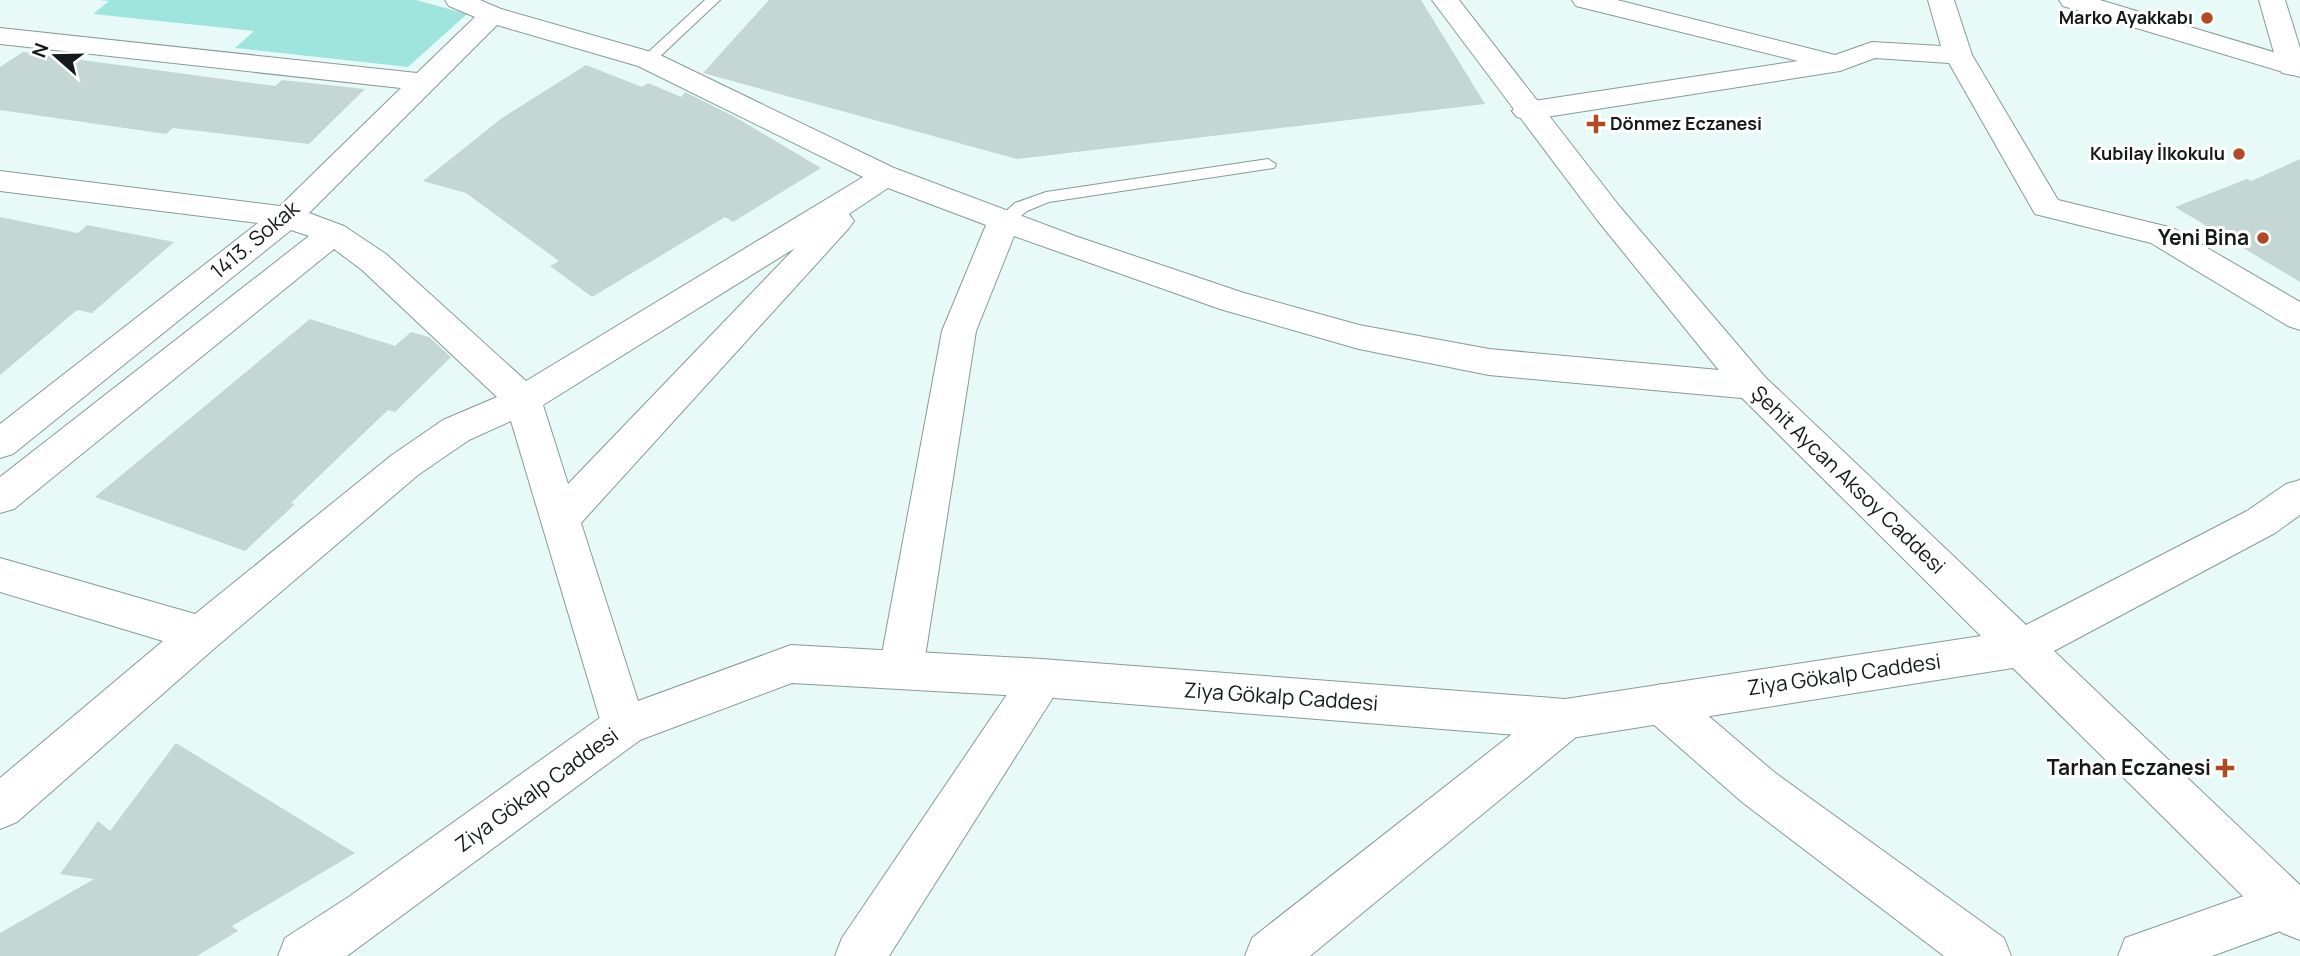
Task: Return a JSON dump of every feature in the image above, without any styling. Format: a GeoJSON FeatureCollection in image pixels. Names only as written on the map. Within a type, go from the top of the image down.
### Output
{"type":"FeatureCollection","features":[{"type":"Feature","properties":{"kind":"street"},"geometry":{"type":"LineString","coordinates":[[458,0],[492,15],[648,60],[877,180],[1004,221],[1232,301],[1359,337],[1489,362],[1752,386]]}},
{"type":"Feature","properties":{"kind":"street","name":"Şehit Aycan Aksoy Caddesi"},"geometry":{"type":"LineString","coordinates":[[1445,0],[1527,111],[1609,215],[1752,386],[2293,910]]}},
{"type":"Feature","properties":{"kind":"street"},"geometry":{"type":"LineString","coordinates":[[1585,0],[1667,10],[1840,63]]}},
{"type":"Feature","properties":{"kind":"street"},"geometry":{"type":"LineString","coordinates":[[1941,0],[1958,55],[2046,207],[2162,235],[2300,318]]}},
{"type":"Feature","properties":{"kind":"street"},"geometry":{"type":"LineString","coordinates":[[2072,0],[2296,68]]}},
{"type":"Feature","properties":{"kind":"street"},"geometry":{"type":"LineString","coordinates":[[2272,0],[2296,68]]}},
{"type":"Feature","properties":{"kind":"street","name":"1413. Sokak"},"geometry":{"type":"LineString","coordinates":[[0,444],[287,216],[492,15]]}},
{"type":"Feature","properties":{"kind":"street"},"geometry":{"type":"LineString","coordinates":[[0,36],[425,82]]}},
{"type":"Feature","properties":{"kind":"street"},"geometry":{"type":"LineString","coordinates":[[1527,111],[1840,63],[1872,50],[1958,55]]}},
{"type":"Feature","properties":{"kind":"street"},"geometry":{"type":"LineString","coordinates":[[0,807],[201,634],[405,465],[456,430],[523,400],[877,180]]}},
{"type":"Feature","properties":{"kind":"street"},"geometry":{"type":"LineString","coordinates":[[560,519],[877,180]]}},
{"type":"Feature","properties":{"kind":"street"},"geometry":{"type":"LineString","coordinates":[[0,181],[287,216],[333,233],[374,262],[523,400],[624,726]]}},
{"type":"Feature","properties":{"kind":"street"},"geometry":{"type":"LineString","coordinates":[[901,670],[958,331],[1004,221]]}},
{"type":"Feature","properties":{"kind":"street","name":"1413. Sokak"},"geometry":{"type":"LineString","coordinates":[[0,498],[333,233]]}},
{"type":"Feature","properties":{"kind":"street","name":"Ziya Gökalp Caddesi"},"geometry":{"type":"LineString","coordinates":[[303,956],[368,913],[624,726],[791,664],[1042,678],[1565,719],[2021,648],[2261,522],[2300,495]]}},
{"type":"Feature","properties":{"kind":"street"},"geometry":{"type":"LineString","coordinates":[[0,575],[201,634]]}},
{"type":"Feature","properties":{"kind":"street"},"geometry":{"type":"LineString","coordinates":[[860,956],[1042,678]]}},
{"type":"Feature","properties":{"kind":"street"},"geometry":{"type":"LineString","coordinates":[[1661,703],[1758,787],[1986,956]]}},
{"type":"Feature","properties":{"kind":"street"},"geometry":{"type":"LineString","coordinates":[[1269,956],[1565,719]]}},
{"type":"Feature","properties":{"kind":"street"},"geometry":{"type":"LineString","coordinates":[[2143,956],[2293,910]]}},
{"type":"Feature","properties":{"kind":"lane"},"geometry":{"type":"LineString","coordinates":[[648,60],[713,0]]}},
{"type":"Feature","properties":{"kind":"lane"},"geometry":{"type":"LineString","coordinates":[[1004,221],[1021,207],[1046,197],[1268,164]]}},
{"type":"Feature","properties":{"kind":"shaded area"},"geometry":{"type":"Polygon","coordinates":[[[98,0],[416,0],[467,14],[408,67],[235,48],[254,31],[93,14],[109,1],[98,0]]]}},
{"type":"Feature","properties":{"kind":"building"},"geometry":{"type":"Polygon","coordinates":[[[769,0],[1421,0],[1485,104],[1017,159],[703,73],[769,0]]]}},
{"type":"Feature","properties":{"kind":"building"},"geometry":{"type":"Polygon","coordinates":[[[23,52],[275,86],[282,80],[365,89],[309,144],[173,128],[166,134],[0,110],[0,67],[23,52]]]}},
{"type":"Feature","properties":{"kind":"building"},"geometry":{"type":"Polygon","coordinates":[[[586,65],[642,87],[648,83],[681,97],[685,92],[735,117],[821,168],[733,222],[725,217],[592,297],[550,266],[559,261],[466,193],[423,181],[502,118],[586,65]]]}},
{"type":"Feature","properties":{"kind":"building","name":"Yeni Bina"},"geometry":{"type":"Polygon","coordinates":[[[2300,159],[2300,282],[2175,207],[2247,179],[2251,181],[2300,159]]]}},
{"type":"Feature","properties":{"kind":"building"},"geometry":{"type":"Polygon","coordinates":[[[0,217],[78,233],[87,225],[174,242],[92,313],[77,310],[0,375],[0,217]]]}},
{"type":"Feature","properties":{"kind":"building"},"geometry":{"type":"Polygon","coordinates":[[[310,319],[395,346],[411,332],[429,337],[451,357],[395,412],[388,410],[245,551],[95,497],[310,319]]]}},
{"type":"Feature","properties":{"kind":"building"},"geometry":{"type":"Polygon","coordinates":[[[176,743],[355,853],[232,926],[238,931],[197,956],[0,956],[0,933],[94,879],[60,874],[98,821],[110,831],[176,743]]]}},
{"type":"Feature","properties":{"kind":"place","name":"Marko Ayakkabı"},"geometry":{"type":"Point","coordinates":[2207,18]}},
{"type":"Feature","properties":{"kind":"place","name":"Dönmez Eczanesi"},"geometry":{"type":"Point","coordinates":[1596,124]}},
{"type":"Feature","properties":{"kind":"place","name":"Kubilay İlkokulu"},"geometry":{"type":"Point","coordinates":[2239,154]}},
{"type":"Feature","properties":{"kind":"place","name":"Yeni Bina"},"geometry":{"type":"Point","coordinates":[2263,238]}},
{"type":"Feature","properties":{"kind":"place","name":"Tarhan Eczanesi"},"geometry":{"type":"Point","coordinates":[2225,768]}}]}
